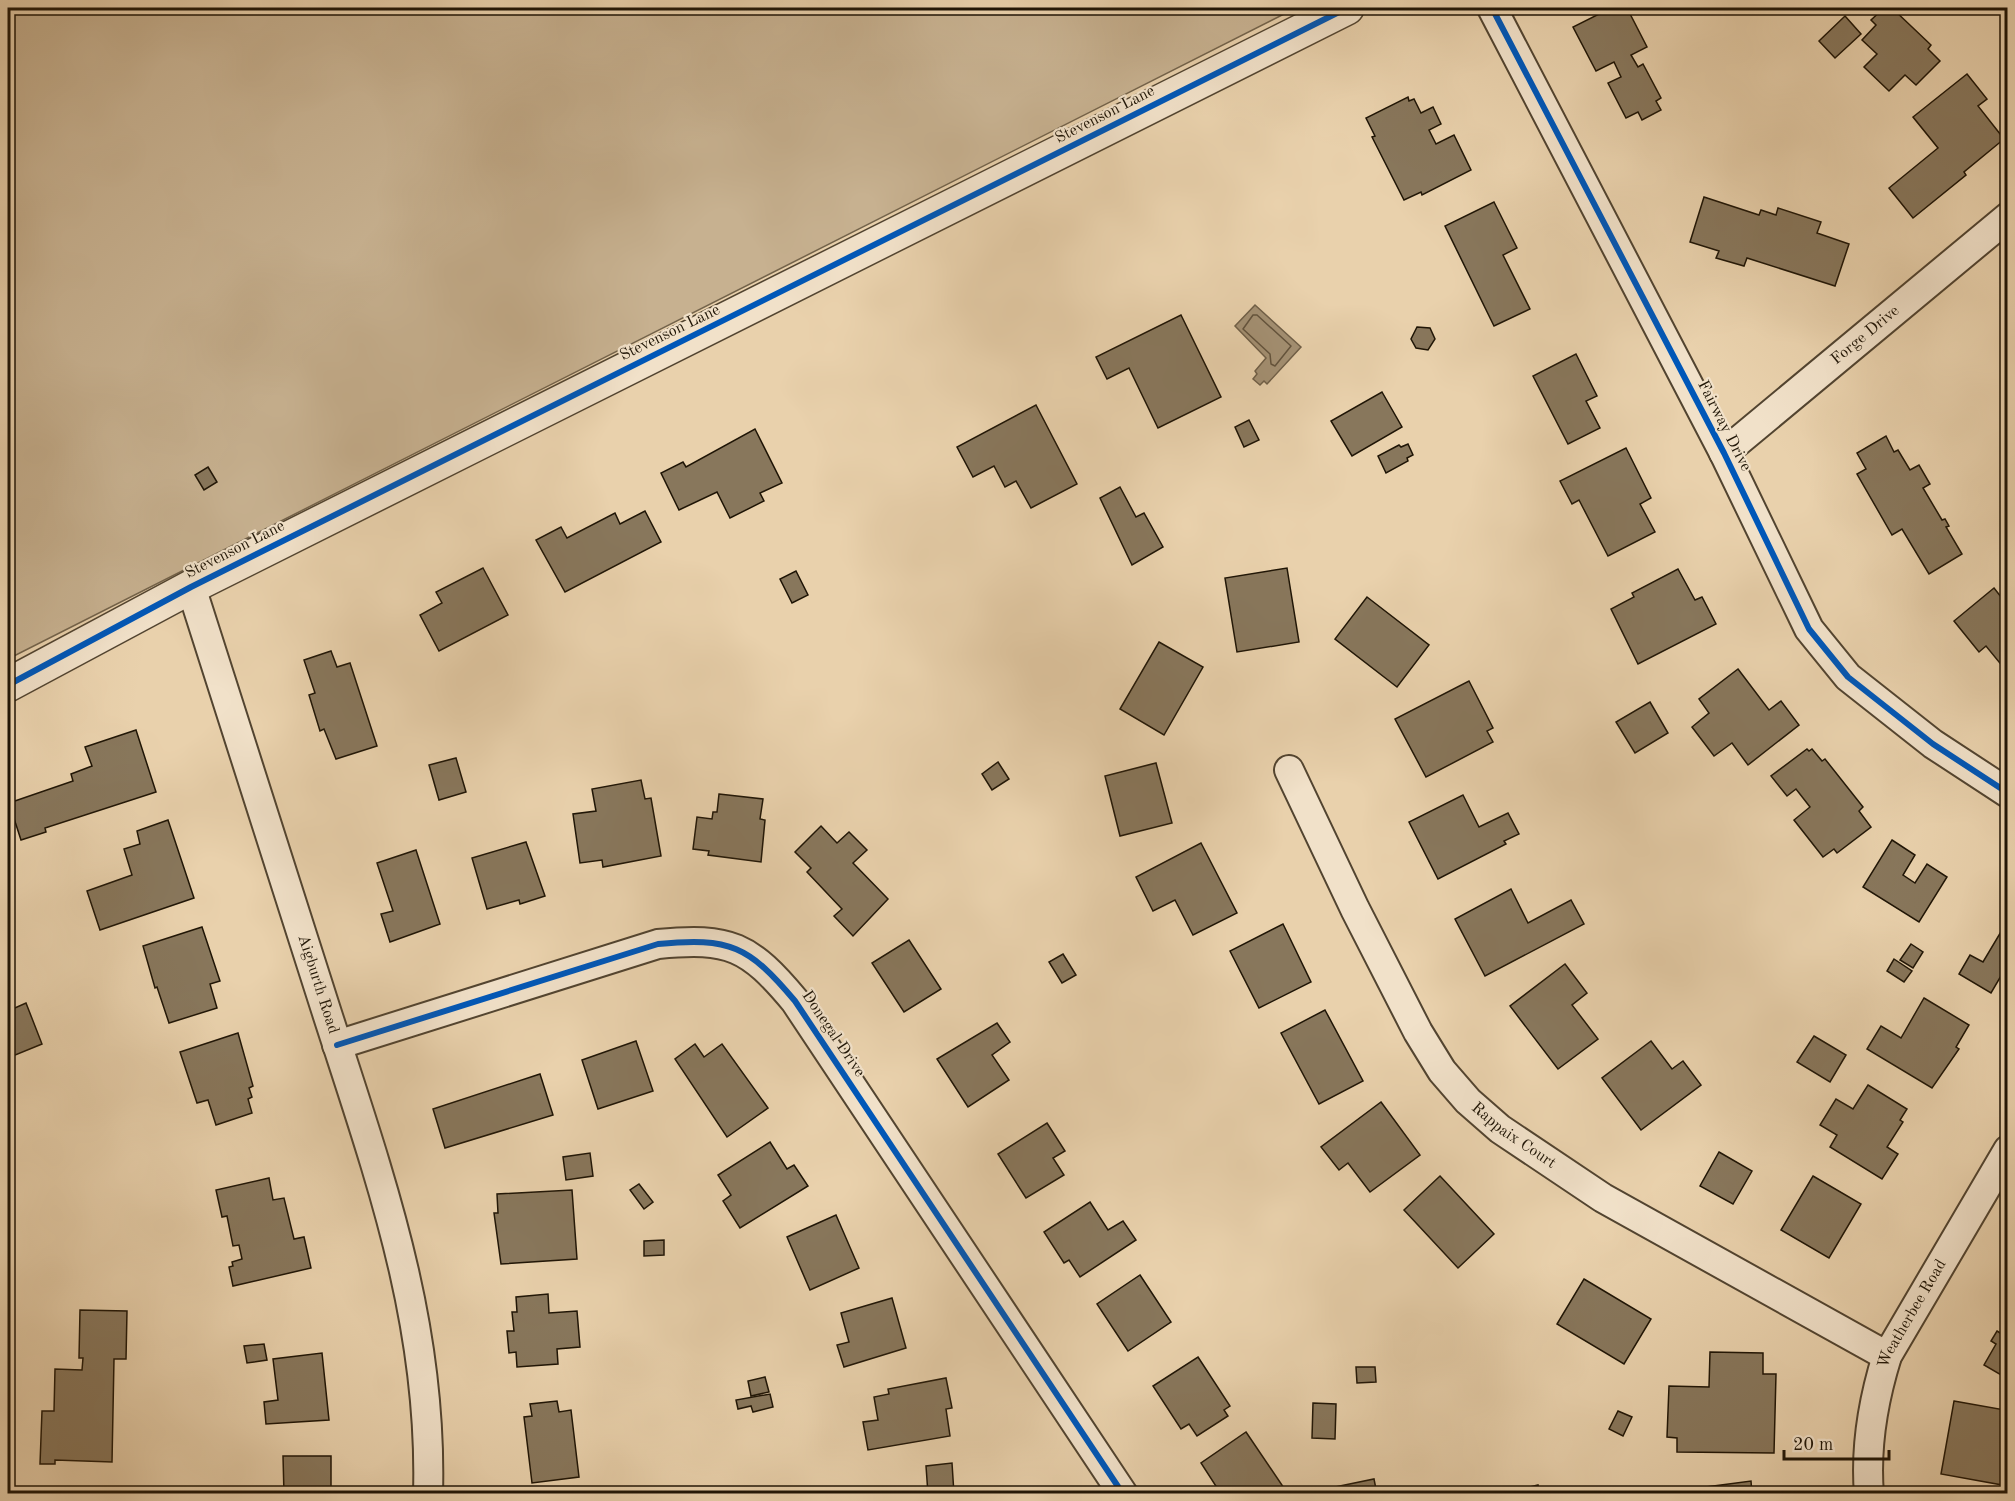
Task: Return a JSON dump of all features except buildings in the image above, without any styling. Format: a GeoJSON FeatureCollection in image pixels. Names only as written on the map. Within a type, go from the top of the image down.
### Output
{"type":"FeatureCollection","features":[{"type":"Feature","properties":{"kind":"street","name":"Stevenson Lane"},"geometry":{"type":"LineString","coordinates":[[8,686],[191,587],[1347,8]]}},
{"type":"Feature","properties":{"kind":"street","name":"Fairway Drive"},"geometry":{"type":"LineString","coordinates":[[1492,8],[1724,453],[1809,629],[1848,677],[1933,744],[2007,793]]}},
{"type":"Feature","properties":{"kind":"street","name":"Forge Drive"},"geometry":{"type":"LineString","coordinates":[[1724,453],[2007,217]]}},
{"type":"Feature","properties":{"kind":"street","name":"Aigburth Road"},"geometry":{"type":"LineString","coordinates":[[191,587],[393,1218],[408,1281],[426,1394],[428,1494]]}},
{"type":"Feature","properties":{"kind":"street","name":"Rappaix Court"},"geometry":{"type":"LineString","coordinates":[[1289,770],[1355,909],[1418,1032],[1442,1071],[1468,1101],[1500,1129],[1603,1198],[1887,1356]]}},
{"type":"Feature","properties":{"kind":"street","name":"Donegal Drive"},"geometry":{"type":"LineString","coordinates":[[337,1045],[658,944],[697,940],[736,948],[767,967],[795,1001],[1123,1494]]}},
{"type":"Feature","properties":{"kind":"street","name":"Weatherbee Road"},"geometry":{"type":"LineString","coordinates":[[1869,1494],[1870,1428],[1876,1392],[1887,1356],[2007,1150]]}},
{"type":"Feature","properties":{"kind":"shaded area"},"geometry":{"type":"Polygon","coordinates":[[[8,8],[1296,8],[8,659],[8,8]]]}},
{"type":"Feature","properties":{"kind":"water"},"geometry":{"type":"Polygon","coordinates":[[[1255,305],[1301,347],[1267,384],[1264,381],[1260,385],[1253,379],[1257,374],[1255,371],[1266,358],[1235,326],[1255,305]]]}},
{"type":"Feature","properties":{"kind":"cycle path"},"geometry":{"type":"LineString","coordinates":[[8,685],[191,587],[1347,8]]}},
{"type":"Feature","properties":{"kind":"cycle path"},"geometry":{"type":"LineString","coordinates":[[1492,8],[1724,453],[1809,629],[1848,677],[1933,744],[2008,793]]}},
{"type":"Feature","properties":{"kind":"cycle path"},"geometry":{"type":"LineString","coordinates":[[337,1045],[658,944],[703,942],[736,949],[764,968],[795,1001],[1123,1494]]}}]}
